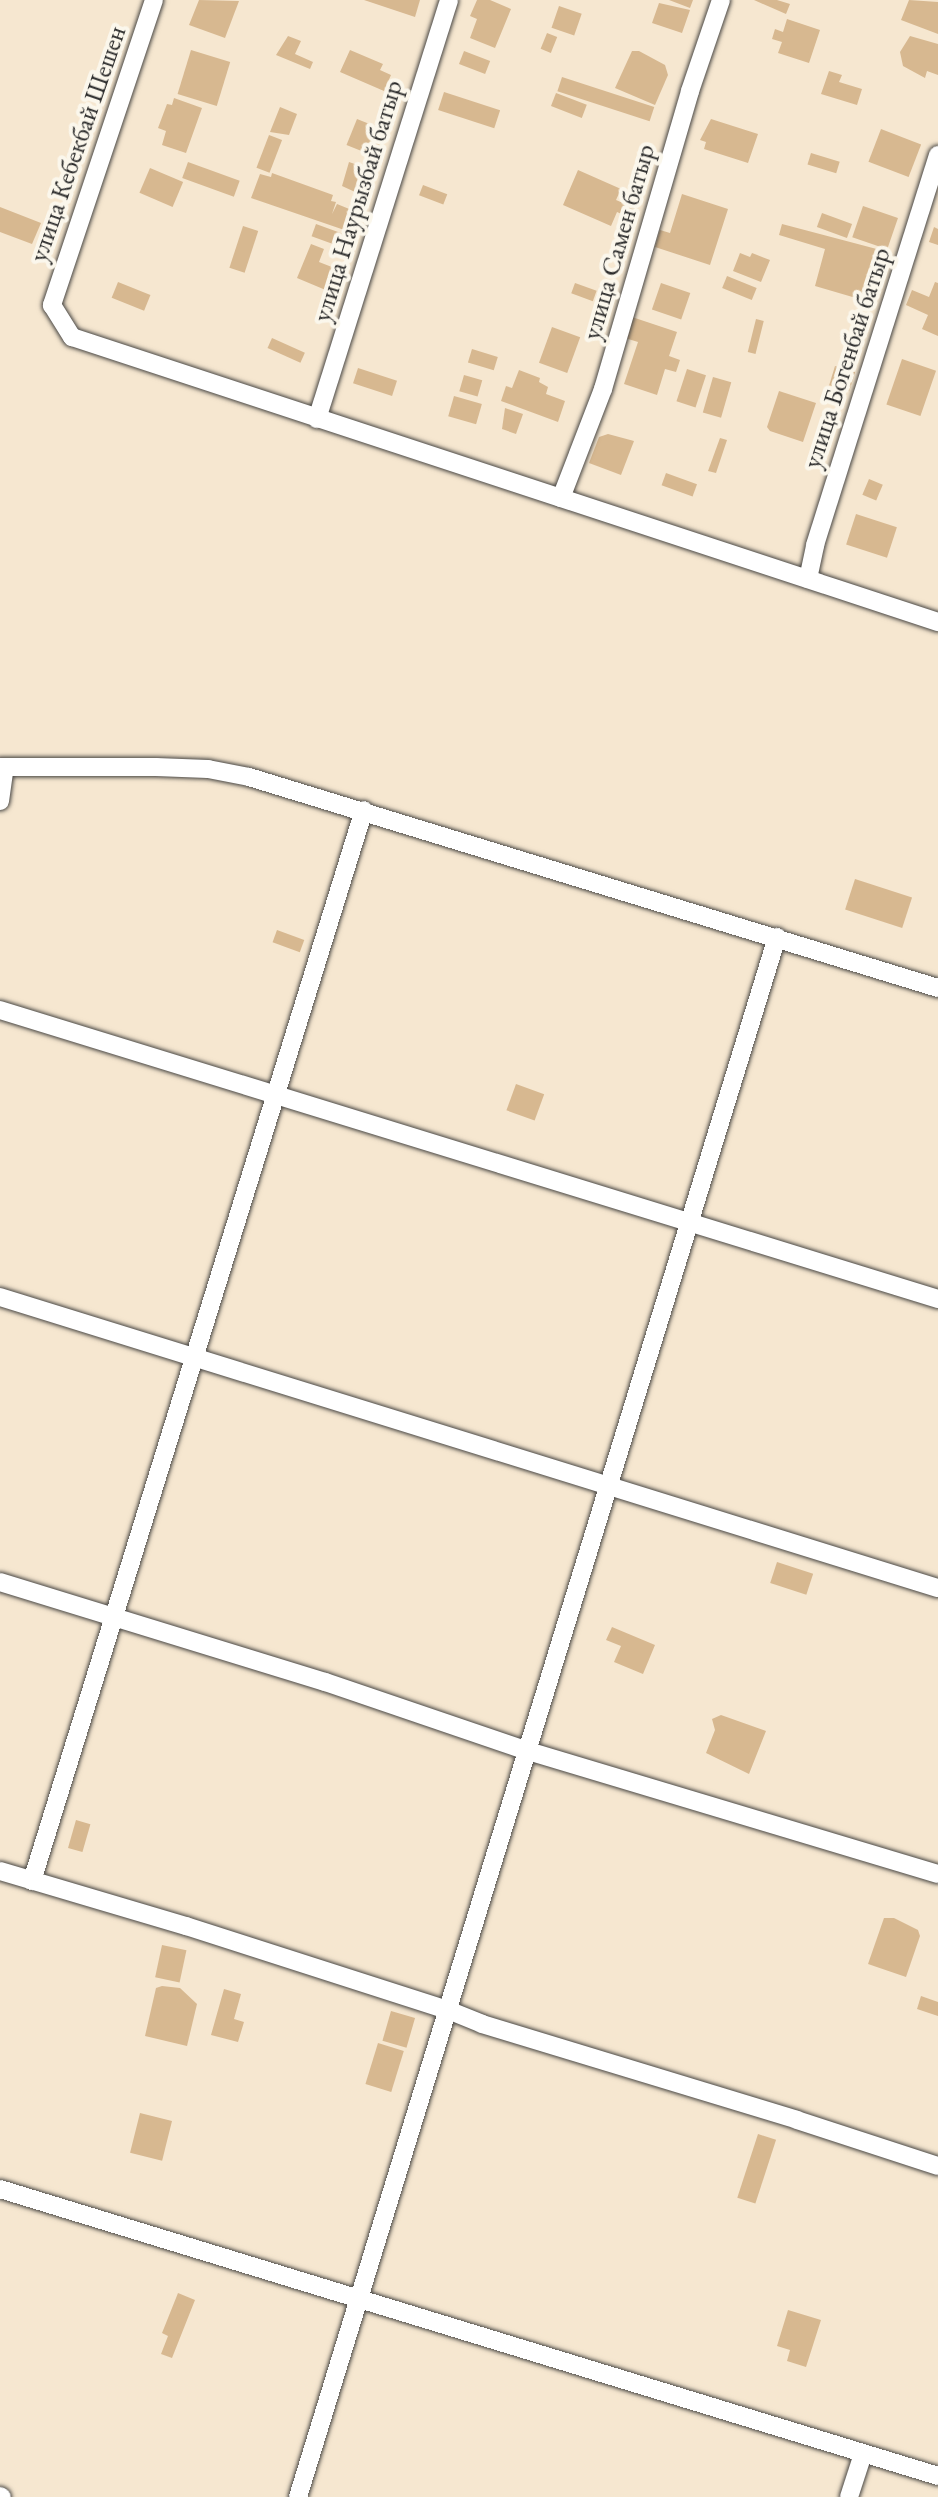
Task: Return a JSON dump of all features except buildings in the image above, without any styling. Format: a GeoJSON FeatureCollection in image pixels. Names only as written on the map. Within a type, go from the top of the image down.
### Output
{"type":"FeatureCollection","features":[{"type":"Feature","properties":{"kind":"street","name":"улица Кебекбай Шешен"},"geometry":{"type":"LineString","coordinates":[[154,0],[52,305],[72,337],[317,419]]}},
{"type":"Feature","properties":{"kind":"street","name":"улица Наурызбай батыр"},"geometry":{"type":"LineString","coordinates":[[317,419],[449,0]]}},
{"type":"Feature","properties":{"kind":"street","name":"улица Самен батыр"},"geometry":{"type":"LineString","coordinates":[[561,498],[603,389],[690,91],[721,0]]}},
{"type":"Feature","properties":{"kind":"street","name":"улица Богенбай батыр"},"geometry":{"type":"LineString","coordinates":[[808,579],[815,545],[938,155]]}},
{"type":"Feature","properties":{"kind":"street"},"geometry":{"type":"LineString","coordinates":[[317,419],[938,622]]}},
{"type":"Feature","properties":{"kind":"street"},"geometry":{"type":"LineString","coordinates":[[0,801],[3,767],[208,769],[249,777],[938,988]]}},
{"type":"Feature","properties":{"kind":"street"},"geometry":{"type":"LineString","coordinates":[[32,1881],[364,810]]}},
{"type":"Feature","properties":{"kind":"street"},"geometry":{"type":"LineString","coordinates":[[298,2497],[777,937]]}},
{"type":"Feature","properties":{"kind":"street"},"geometry":{"type":"LineString","coordinates":[[0,1010],[278,1093],[688,1224],[938,1299]]}},
{"type":"Feature","properties":{"kind":"street"},"geometry":{"type":"LineString","coordinates":[[0,1297],[938,1588]]}},
{"type":"Feature","properties":{"kind":"street"},"geometry":{"type":"LineString","coordinates":[[0,1582],[528,1751],[938,1874]]}},
{"type":"Feature","properties":{"kind":"street"},"geometry":{"type":"LineString","coordinates":[[0,1871],[938,2166]]}},
{"type":"Feature","properties":{"kind":"street"},"geometry":{"type":"LineString","coordinates":[[0,2189],[938,2476]]}},
{"type":"Feature","properties":{"kind":"street"},"geometry":{"type":"LineString","coordinates":[[849,2497],[863,2454]]}}]}
